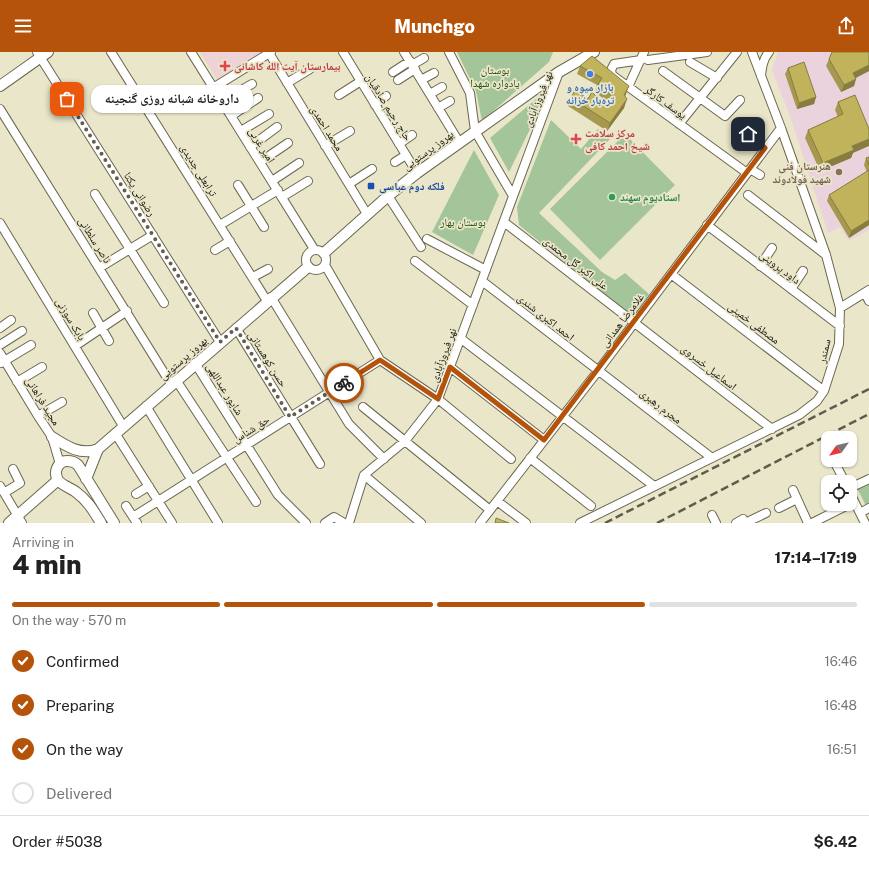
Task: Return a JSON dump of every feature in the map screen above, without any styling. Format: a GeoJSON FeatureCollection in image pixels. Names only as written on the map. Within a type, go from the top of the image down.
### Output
{"type":"FeatureCollection","features":[{"type":"Feature","properties":{"kind":"main road","name":"نهر فیروز آبادی"},"geometry":{"type":"LineString","coordinates":[[559,72],[594,52]]}},
{"type":"Feature","properties":{"kind":"main road"},"geometry":{"type":"LineString","coordinates":[[0,86],[42,54]]}},
{"type":"Feature","properties":{"kind":"main road","name":"بهروز پرستویی"},"geometry":{"type":"LineString","coordinates":[[319,251],[417,173],[559,72]]}},
{"type":"Feature","properties":{"kind":"main road","name":"بهروز پرستویی"},"geometry":{"type":"LineString","coordinates":[[86,478],[98,449],[308,266]]}},
{"type":"Feature","properties":{"kind":"main road"},"geometry":{"type":"LineString","coordinates":[[52,437],[70,448],[84,452],[98,449]]}},
{"type":"Feature","properties":{"kind":"main road"},"geometry":{"type":"LineString","coordinates":[[101,523],[89,504],[77,493],[58,480],[56,474],[60,464],[63,462],[75,462],[82,470],[114,523]]}},
{"type":"Feature","properties":{"kind":"main road"},"geometry":{"type":"LineString","coordinates":[[9,523],[20,519],[58,480]]}},
{"type":"Feature","properties":{"kind":"street","name":"ترابعلی جدیدی"},"geometry":{"type":"LineString","coordinates":[[111,52],[253,277],[269,299],[349,424],[384,459]]}},
{"type":"Feature","properties":{"kind":"street","name":"امیر غربی"},"geometry":{"type":"LineString","coordinates":[[190,52],[280,194],[319,251]]}},
{"type":"Feature","properties":{"kind":"street","name":"حاج رحیم صادقیان"},"geometry":{"type":"LineString","coordinates":[[343,52],[417,173]]}},
{"type":"Feature","properties":{"kind":"street"},"geometry":{"type":"LineString","coordinates":[[404,52],[459,142]]}},
{"type":"Feature","properties":{"kind":"street"},"geometry":{"type":"LineString","coordinates":[[449,52],[470,93],[475,131],[513,196]]}},
{"type":"Feature","properties":{"kind":"street"},"geometry":{"type":"LineString","coordinates":[[628,87],[644,57],[707,52]]}},
{"type":"Feature","properties":{"kind":"street"},"geometry":{"type":"LineString","coordinates":[[679,124],[737,52]]}},
{"type":"Feature","properties":{"kind":"street","name":"سمندر"},"geometry":{"type":"LineString","coordinates":[[580,523],[799,415],[817,401],[824,391],[834,363],[838,344],[840,308],[826,255],[781,128],[752,52]]}},
{"type":"Feature","properties":{"kind":"street"},"geometry":{"type":"LineString","coordinates":[[761,77],[765,57],[769,52]]}},
{"type":"Feature","properties":{"kind":"street"},"geometry":{"type":"LineString","coordinates":[[213,88],[270,53]]}},
{"type":"Feature","properties":{"kind":"street","name":"محمد احمدی"},"geometry":{"type":"LineString","coordinates":[[270,53],[367,214]]}},
{"type":"Feature","properties":{"kind":"street","name":"رضوانی یکتا"},"geometry":{"type":"LineString","coordinates":[[42,54],[220,342]]}},
{"type":"Feature","properties":{"kind":"street","name":"یوسف کارگر"},"geometry":{"type":"LineString","coordinates":[[644,57],[614,64],[611,70],[612,75],[679,124],[748,171],[760,175]]}},
{"type":"Feature","properties":{"kind":"street"},"geometry":{"type":"LineString","coordinates":[[393,72],[412,65],[424,58]]}},
{"type":"Feature","properties":{"kind":"street"},"geometry":{"type":"LineString","coordinates":[[690,62],[716,78]]}},
{"type":"Feature","properties":{"kind":"street"},"geometry":{"type":"LineString","coordinates":[[398,80],[412,65]]}},
{"type":"Feature","properties":{"kind":"street"},"geometry":{"type":"LineString","coordinates":[[287,83],[310,69]]}},
{"type":"Feature","properties":{"kind":"street"},"geometry":{"type":"LineString","coordinates":[[663,71],[725,116],[740,100]]}},
{"type":"Feature","properties":{"kind":"street","name":"نهر فیروز آبادی"},"geometry":{"type":"LineString","coordinates":[[523,171],[559,72]]}},
{"type":"Feature","properties":{"kind":"street"},"geometry":{"type":"LineString","coordinates":[[421,80],[434,73]]}},
{"type":"Feature","properties":{"kind":"street"},"geometry":{"type":"LineString","coordinates":[[339,96],[361,81]]}},
{"type":"Feature","properties":{"kind":"street"},"geometry":{"type":"LineString","coordinates":[[222,101],[252,84]]}},
{"type":"Feature","properties":{"kind":"street"},"geometry":{"type":"LineString","coordinates":[[430,94],[442,87]]}},
{"type":"Feature","properties":{"kind":"street"},"geometry":{"type":"LineString","coordinates":[[375,104],[386,96]]}},
{"type":"Feature","properties":{"kind":"street"},"geometry":{"type":"LineString","coordinates":[[231,116],[258,98]]}},
{"type":"Feature","properties":{"kind":"street"},"geometry":{"type":"LineString","coordinates":[[438,108],[450,101]]}},
{"type":"Feature","properties":{"kind":"street","name":"ناصر سلطانی"},"geometry":{"type":"LineString","coordinates":[[0,109],[127,312],[227,457],[256,502]]}},
{"type":"Feature","properties":{"kind":"street"},"geometry":{"type":"LineString","coordinates":[[241,132],[269,114]]}},
{"type":"Feature","properties":{"kind":"street"},"geometry":{"type":"LineString","coordinates":[[250,147],[277,127]]}},
{"type":"Feature","properties":{"kind":"street"},"geometry":{"type":"LineString","coordinates":[[739,128],[765,148]]}},
{"type":"Feature","properties":{"kind":"street","name":"غلامرضا همدانی"},"geometry":{"type":"LineString","coordinates":[[480,523],[598,371],[781,128]]}},
{"type":"Feature","properties":{"kind":"street"},"geometry":{"type":"LineString","coordinates":[[326,146],[350,130]]}},
{"type":"Feature","properties":{"kind":"street"},"geometry":{"type":"LineString","coordinates":[[399,144],[412,135]]}},
{"type":"Feature","properties":{"kind":"street"},"geometry":{"type":"LineString","coordinates":[[260,162],[288,144]]}},
{"type":"Feature","properties":{"kind":"street"},"geometry":{"type":"LineString","coordinates":[[396,162],[406,155]]}},
{"type":"Feature","properties":{"kind":"street"},"geometry":{"type":"LineString","coordinates":[[272,181],[299,163]]}},
{"type":"Feature","properties":{"kind":"street"},"geometry":{"type":"LineString","coordinates":[[349,184],[372,169]]}},
{"type":"Feature","properties":{"kind":"street","name":"نهر فیروزآبادی"},"geometry":{"type":"LineString","coordinates":[[364,475],[404,441],[438,399],[523,171]]}},
{"type":"Feature","properties":{"kind":"street"},"geometry":{"type":"LineString","coordinates":[[220,225],[251,206],[308,181]]}},
{"type":"Feature","properties":{"kind":"street"},"geometry":{"type":"LineString","coordinates":[[238,185],[264,227]]}},
{"type":"Feature","properties":{"kind":"street"},"geometry":{"type":"LineString","coordinates":[[95,194],[164,303]]}},
{"type":"Feature","properties":{"kind":"street"},"geometry":{"type":"LineString","coordinates":[[748,195],[826,255]]}},
{"type":"Feature","properties":{"kind":"street"},"geometry":{"type":"LineString","coordinates":[[388,196],[421,247]]}},
{"type":"Feature","properties":{"kind":"street","name":"علی اکبر گل محمدی"},"geometry":{"type":"LineString","coordinates":[[504,222],[634,322]]}},
{"type":"Feature","properties":{"kind":"street","name":"بابک سوزنی"},"geometry":{"type":"LineString","coordinates":[[0,223],[123,426]]}},
{"type":"Feature","properties":{"kind":"street","name":"داود پروینی"},"geometry":{"type":"LineString","coordinates":[[707,225],[840,326]]}},
{"type":"Feature","properties":{"kind":"street"},"geometry":{"type":"LineString","coordinates":[[99,268],[153,235]]}},
{"type":"Feature","properties":{"kind":"street"},"geometry":{"type":"LineString","coordinates":[[427,239],[486,270]]}},
{"type":"Feature","properties":{"kind":"street"},"geometry":{"type":"LineString","coordinates":[[215,250],[230,241]]}},
{"type":"Feature","properties":{"kind":"street"},"geometry":{"type":"LineString","coordinates":[[760,266],[772,248]]}},
{"type":"Feature","properties":{"kind":"street"},"geometry":{"type":"LineString","coordinates":[[325,265],[317,270],[308,266],[306,256],[309,251],[319,251],[326,261],[325,265],[380,360],[438,399],[511,459]]}},
{"type":"Feature","properties":{"kind":"street"},"geometry":{"type":"LineString","coordinates":[[415,260],[473,305]]}},
{"type":"Feature","properties":{"kind":"street"},"geometry":{"type":"LineString","coordinates":[[253,277],[268,269]]}},
{"type":"Feature","properties":{"kind":"street"},"geometry":{"type":"LineString","coordinates":[[791,289],[803,271]]}},
{"type":"Feature","properties":{"kind":"street","name":"مصطفی خمینی"},"geometry":{"type":"LineString","coordinates":[[671,274],[824,391]]}},
{"type":"Feature","properties":{"kind":"street","name":"احمد اکبری شندی"},"geometry":{"type":"LineString","coordinates":[[482,281],[598,371]]}},
{"type":"Feature","properties":{"kind":"street"},"geometry":{"type":"LineString","coordinates":[[840,308],[867,291],[869,301]]}},
{"type":"Feature","properties":{"kind":"street"},"geometry":{"type":"LineString","coordinates":[[75,346],[127,312]]}},
{"type":"Feature","properties":{"kind":"street"},"geometry":{"type":"LineString","coordinates":[[93,313],[109,341]]}},
{"type":"Feature","properties":{"kind":"street"},"geometry":{"type":"LineString","coordinates":[[0,328],[11,320]]}},
{"type":"Feature","properties":{"kind":"street","name":"اسماعیل خسروی"},"geometry":{"type":"LineString","coordinates":[[634,322],[772,429]]}},
{"type":"Feature","properties":{"kind":"street","name":"حسن کوهستانی"},"geometry":{"type":"LineString","coordinates":[[236,328],[320,464]]}},
{"type":"Feature","properties":{"kind":"street"},"geometry":{"type":"LineString","coordinates":[[0,345],[22,331]]}},
{"type":"Feature","properties":{"kind":"street"},"geometry":{"type":"LineString","coordinates":[[460,338],[654,486]]}},
{"type":"Feature","properties":{"kind":"street"},"geometry":{"type":"LineString","coordinates":[[1,359],[31,345]]}},
{"type":"Feature","properties":{"kind":"street","name":"مجید فراهانی"},"geometry":{"type":"LineString","coordinates":[[1,359],[18,382],[52,437],[60,464]]}},
{"type":"Feature","properties":{"kind":"street","name":"حق شناس"},"geometry":{"type":"LineString","coordinates":[[135,520],[158,501],[380,360]]}},
{"type":"Feature","properties":{"kind":"street","name":"شاپور عبداللهی"},"geometry":{"type":"LineString","coordinates":[[195,363],[278,495],[306,523]]}},
{"type":"Feature","properties":{"kind":"street"},"geometry":{"type":"LineString","coordinates":[[18,382],[42,367]]}},
{"type":"Feature","properties":{"kind":"street"},"geometry":{"type":"LineString","coordinates":[[450,367],[544,440]]}},
{"type":"Feature","properties":{"kind":"street","name":"محرم رهبری"},"geometry":{"type":"LineString","coordinates":[[598,371],[712,458]]}},
{"type":"Feature","properties":{"kind":"street"},"geometry":{"type":"LineString","coordinates":[[38,416],[62,402]]}},
{"type":"Feature","properties":{"kind":"street"},"geometry":{"type":"LineString","coordinates":[[146,406],[218,523]]}},
{"type":"Feature","properties":{"kind":"street"},"geometry":{"type":"LineString","coordinates":[[363,407],[490,510]]}},
{"type":"Feature","properties":{"kind":"street"},"geometry":{"type":"LineString","coordinates":[[115,434],[172,523]]}},
{"type":"Feature","properties":{"kind":"street"},"geometry":{"type":"LineString","coordinates":[[530,458],[591,506]]}},
{"type":"Feature","properties":{"kind":"street"},"geometry":{"type":"LineString","coordinates":[[13,469],[20,482],[2,490],[20,519]]}},
{"type":"Feature","properties":{"kind":"street"},"geometry":{"type":"LineString","coordinates":[[349,523],[364,475],[421,523]]}},
{"type":"Feature","properties":{"kind":"street"},"geometry":{"type":"LineString","coordinates":[[857,485],[869,479]]}},
{"type":"Feature","properties":{"kind":"street"},"geometry":{"type":"LineString","coordinates":[[136,494],[148,486]]}},
{"type":"Feature","properties":{"kind":"street"},"geometry":{"type":"LineString","coordinates":[[793,490],[808,523]]}},
{"type":"Feature","properties":{"kind":"street"},"geometry":{"type":"LineString","coordinates":[[779,508],[797,499]]}},
{"type":"Feature","properties":{"kind":"street"},"geometry":{"type":"LineString","coordinates":[[497,501],[526,523]]}},
{"type":"Feature","properties":{"kind":"street"},"geometry":{"type":"LineString","coordinates":[[126,506],[135,520]]}},
{"type":"Feature","properties":{"kind":"street"},"geometry":{"type":"LineString","coordinates":[[857,508],[865,523]]}},
{"type":"Feature","properties":{"kind":"street"},"geometry":{"type":"LineString","coordinates":[[860,513],[869,508]]}},
{"type":"Feature","properties":{"kind":"street"},"geometry":{"type":"LineString","coordinates":[[812,523],[836,511]]}},
{"type":"Feature","properties":{"kind":"street"},"geometry":{"type":"LineString","coordinates":[[743,522],[766,513]]}},
{"type":"Feature","properties":{"kind":"street"},"geometry":{"type":"LineString","coordinates":[[326,523],[334,517],[344,523]]}},
{"type":"Feature","properties":{"kind":"shaded area","name":"بیمارستان آیت الله کاشانی"},"geometry":{"type":"Polygon","coordinates":[[[200,52],[263,52],[218,81],[200,52]]]}},
{"type":"Feature","properties":{"kind":"shaded area","name":"هنرستان فنی شهید فولادوند"},"geometry":{"type":"Polygon","coordinates":[[[778,52],[869,52],[869,230],[849,241],[840,227],[828,233],[790,116],[772,70],[778,52]]]}},
{"type":"Feature","properties":{"kind":"green space","name":"بوستان یادواره شهدا"},"geometry":{"type":"Polygon","coordinates":[[[457,52],[553,52],[549,62],[482,121],[476,91],[457,52]]]}},
{"type":"Feature","properties":{"kind":"green space"},"geometry":{"type":"Polygon","coordinates":[[[542,94],[535,119],[509,172],[490,138],[542,94]]]}},
{"type":"Feature","properties":{"kind":"green space"},"geometry":{"type":"Polygon","coordinates":[[[551,120],[581,149],[598,129],[610,139],[539,213],[602,272],[615,280],[625,273],[649,294],[632,317],[519,225],[517,207],[551,120]]]}},
{"type":"Feature","properties":{"kind":"green space","name":"استادیوم سهند"},"geometry":{"type":"Polygon","coordinates":[[[625,134],[675,185],[600,260],[550,209],[625,134]]]}},
{"type":"Feature","properties":{"kind":"green space","name":"بوستان بهار"},"geometry":{"type":"Polygon","coordinates":[[[474,150],[499,195],[473,255],[432,232],[474,150]]]}},
{"type":"Feature","properties":{"kind":"green space"},"geometry":{"type":"Polygon","coordinates":[[[869,482],[869,504],[866,506],[857,488],[869,482]]]}},
{"type":"Feature","properties":{"kind":"building"},"geometry":{"type":"Polygon","coordinates":[[[832,52],[869,52],[869,65],[853,73],[856,79],[844,85],[829,59],[832,52]]]}},
{"type":"Feature","properties":{"kind":"building"},"geometry":{"type":"Polygon","coordinates":[[[592,56],[629,86],[624,95],[627,99],[610,123],[571,98],[577,86],[581,94],[588,99],[592,92],[606,106],[614,97],[598,84],[602,78],[580,66],[592,56]]]}},
{"type":"Feature","properties":{"kind":"building"},"geometry":{"type":"Polygon","coordinates":[[[804,62],[816,97],[799,103],[788,68],[804,62]]]}},
{"type":"Feature","properties":{"kind":"building"},"geometry":{"type":"Polygon","coordinates":[[[855,95],[869,129],[869,139],[852,146],[854,150],[823,163],[808,130],[843,114],[838,102],[855,95]]]}},
{"type":"Feature","properties":{"kind":"building"},"geometry":{"type":"Polygon","coordinates":[[[869,157],[869,165],[866,158],[869,157]]]}},
{"type":"Feature","properties":{"kind":"building"},"geometry":{"type":"Polygon","coordinates":[[[869,170],[869,220],[851,231],[829,195],[869,170]]]}},
{"type":"Feature","properties":{"kind":"building"},"geometry":{"type":"Polygon","coordinates":[[[496,518],[509,523],[495,523],[496,518]]]}},
{"type":"Feature","properties":{"kind":"railway"},"geometry":{"type":"LineString","coordinates":[[605,523],[869,389]]}},
{"type":"Feature","properties":{"kind":"railway"},"geometry":{"type":"LineString","coordinates":[[657,523],[869,414]]}},
{"type":"Feature","properties":{"kind":"way so far"},"geometry":{"type":"LineString","coordinates":[[67,99],[220,342],[236,328],[290,417],[344,383]]}},
{"type":"Feature","properties":{"kind":"place","name":"بیمارستان آیت الله کاشانی"},"geometry":{"type":"Point","coordinates":[225,66]}},
{"type":"Feature","properties":{"kind":"place","name":"بازار میوه و تره‌بار خزانه"},"geometry":{"type":"Point","coordinates":[590,74]}},
{"type":"Feature","properties":{"kind":"place","name":"داروخانه شبانه روزی گنجینه"},"geometry":{"type":"Point","coordinates":[67,99]}},
{"type":"Feature","properties":{"kind":"place","name":"مرکز سلامت شیخ احمد کافی"},"geometry":{"type":"Point","coordinates":[576,139]}},
{"type":"Feature","properties":{"kind":"place","name":"هنرستان فنی شهید فولادوند"},"geometry":{"type":"Point","coordinates":[839,172]}},
{"type":"Feature","properties":{"kind":"place","name":"فلکه دوم عباسی"},"geometry":{"type":"Point","coordinates":[371,186]}},
{"type":"Feature","properties":{"kind":"place","name":"استادیوم سهند"},"geometry":{"type":"Point","coordinates":[612,197]}},
{"type":"Feature","properties":{"kind":"route"},"geometry":{"type":"LineString","coordinates":[[344,383],[380,360],[438,399],[450,367],[544,440],[598,371],[765,148],[748,134]]}}]}
